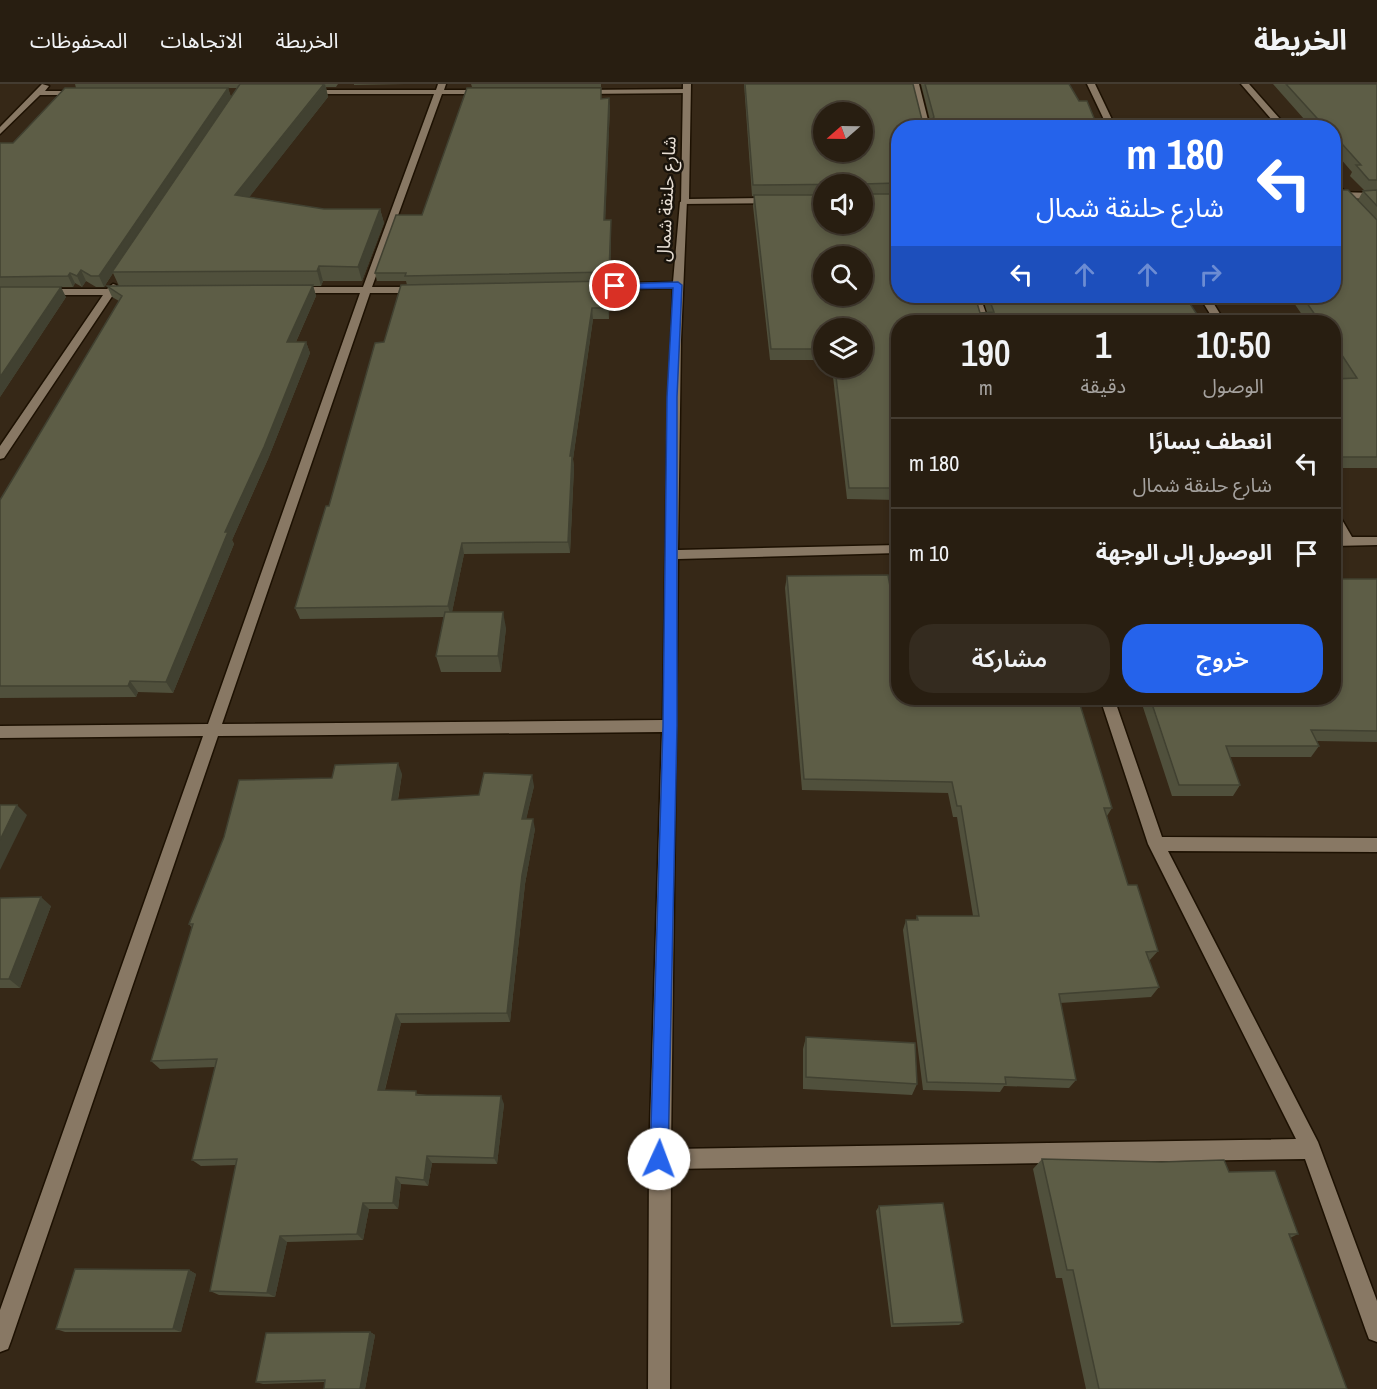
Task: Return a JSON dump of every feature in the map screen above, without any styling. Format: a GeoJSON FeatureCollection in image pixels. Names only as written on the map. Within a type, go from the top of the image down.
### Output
{"type":"FeatureCollection","features":[{"type":"Feature","properties":{"kind":"street"},"geometry":{"type":"LineString","coordinates":[[0,132],[47,84]]}},
{"type":"Feature","properties":{"kind":"street"},"geometry":{"type":"LineString","coordinates":[[915,84],[924,120]]}},
{"type":"Feature","properties":{"kind":"street"},"geometry":{"type":"LineString","coordinates":[[1091,84],[1108,120]]}},
{"type":"Feature","properties":{"kind":"street"},"geometry":{"type":"LineString","coordinates":[[1245,84],[1277,120]]}},
{"type":"Feature","properties":{"kind":"street"},"geometry":{"type":"LineString","coordinates":[[0,1341],[366,291],[440,88]]}},
{"type":"Feature","properties":{"kind":"street"},"geometry":{"type":"LineString","coordinates":[[299,92],[440,88],[498,92]]}},
{"type":"Feature","properties":{"kind":"street"},"geometry":{"type":"LineString","coordinates":[[568,92],[687,88]]}},
{"type":"Feature","properties":{"kind":"street","name":"شارع حلنقة شمال"},"geometry":{"type":"LineString","coordinates":[[579,287],[678,285],[684,202],[687,88]]}},
{"type":"Feature","properties":{"kind":"street"},"geometry":{"type":"LineString","coordinates":[[38,93],[86,93]]}},
{"type":"Feature","properties":{"kind":"street"},"geometry":{"type":"LineString","coordinates":[[1341,191],[1377,232]]}},
{"type":"Feature","properties":{"kind":"street"},"geometry":{"type":"LineString","coordinates":[[1344,195],[1377,196]]}},
{"type":"Feature","properties":{"kind":"street"},"geometry":{"type":"LineString","coordinates":[[684,202],[789,200]]}},
{"type":"Feature","properties":{"kind":"street"},"geometry":{"type":"LineString","coordinates":[[0,455],[116,282]]}},
{"type":"Feature","properties":{"kind":"street"},"geometry":{"type":"LineString","coordinates":[[659,1389],[659,1159],[670,726],[672,397],[678,285]]}},
{"type":"Feature","properties":{"kind":"street"},"geometry":{"type":"LineString","coordinates":[[287,290],[426,290]]}},
{"type":"Feature","properties":{"kind":"street"},"geometry":{"type":"LineString","coordinates":[[33,292],[145,291]]}},
{"type":"Feature","properties":{"kind":"street"},"geometry":{"type":"LineString","coordinates":[[1341,529],[1348,542]]}},
{"type":"Feature","properties":{"kind":"street"},"geometry":{"type":"LineString","coordinates":[[1341,542],[1377,541]]}},
{"type":"Feature","properties":{"kind":"street"},"geometry":{"type":"LineString","coordinates":[[672,555],[891,549]]}},
{"type":"Feature","properties":{"kind":"street"},"geometry":{"type":"LineString","coordinates":[[1109,705],[1156,844],[1311,1149],[1377,1331]]}},
{"type":"Feature","properties":{"kind":"street"},"geometry":{"type":"LineString","coordinates":[[0,732],[670,726]]}},
{"type":"Feature","properties":{"kind":"street"},"geometry":{"type":"LineString","coordinates":[[1156,844],[1377,845]]}},
{"type":"Feature","properties":{"kind":"street"},"geometry":{"type":"LineString","coordinates":[[659,1159],[1311,1149]]}},
{"type":"Feature","properties":{"kind":"building"},"geometry":{"type":"Polygon","coordinates":[[[240,84],[324,84],[235,195],[324,209],[380,209],[358,267],[319,266],[317,271],[112,272],[240,84]]]}},
{"type":"Feature","properties":{"kind":"building"},"geometry":{"type":"Polygon","coordinates":[[[745,84],[913,84],[922,120],[891,120],[891,183],[873,184],[873,174],[813,174],[813,184],[753,185],[745,84]]]}},
{"type":"Feature","properties":{"kind":"building"},"geometry":{"type":"Polygon","coordinates":[[[925,84],[1069,84],[1079,101],[1087,101],[1095,120],[932,120],[934,117],[925,84]]]}},
{"type":"Feature","properties":{"kind":"building"},"geometry":{"type":"Polygon","coordinates":[[[1286,84],[1377,84],[1377,180],[1369,180],[1356,165],[1361,165],[1341,143],[1341,120],[1319,120],[1286,84]]]}},
{"type":"Feature","properties":{"kind":"building"},"geometry":{"type":"Polygon","coordinates":[[[65,88],[228,88],[99,276],[91,276],[81,270],[77,276],[70,273],[68,276],[0,277],[0,143],[13,143],[65,88]]]}},
{"type":"Feature","properties":{"kind":"building"},"geometry":{"type":"Polygon","coordinates":[[[467,88],[601,88],[601,99],[609,98],[604,220],[611,220],[609,272],[405,276],[406,273],[375,273],[396,215],[422,215],[467,88]]]}},
{"type":"Feature","properties":{"kind":"building"},"geometry":{"type":"Polygon","coordinates":[[[1341,190],[1348,190],[1377,220],[1377,457],[1341,457],[1341,379],[1357,378],[1341,354],[1341,315],[1315,315],[1307,303],[1341,303],[1341,190]]]}},
{"type":"Feature","properties":{"kind":"building"},"geometry":{"type":"Polygon","coordinates":[[[1377,190],[1377,206],[1363,191],[1377,190]]]}},
{"type":"Feature","properties":{"kind":"building"},"geometry":{"type":"Polygon","coordinates":[[[873,194],[891,194],[891,303],[977,303],[980,313],[994,312],[991,303],[1190,303],[1197,315],[891,315],[891,488],[849,488],[836,378],[873,378],[873,318],[813,318],[813,349],[771,349],[754,195],[813,195],[813,234],[873,234],[873,194]]]}},
{"type":"Feature","properties":{"kind":"building"},"geometry":{"type":"Polygon","coordinates":[[[609,281],[608,308],[592,308],[570,456],[572,456],[568,542],[462,543],[448,606],[295,608],[326,506],[329,506],[375,343],[384,342],[401,285],[609,281]]]}},
{"type":"Feature","properties":{"kind":"building"},"geometry":{"type":"Polygon","coordinates":[[[313,285],[287,342],[306,342],[264,447],[225,532],[228,532],[166,682],[130,681],[128,686],[0,686],[0,500],[122,296],[107,286],[313,285]]]}},
{"type":"Feature","properties":{"kind":"building"},"geometry":{"type":"Polygon","coordinates":[[[0,287],[61,287],[0,377],[0,287]]]}},
{"type":"Feature","properties":{"kind":"building"},"geometry":{"type":"Polygon","coordinates":[[[888,575],[891,592],[891,705],[1080,705],[1112,808],[1104,808],[1128,885],[1137,885],[1158,951],[1146,952],[1159,987],[1059,994],[1076,1080],[1005,1077],[1006,1084],[927,1082],[906,920],[918,920],[917,916],[979,916],[961,806],[957,806],[952,782],[804,779],[787,576],[888,575]]]}},
{"type":"Feature","properties":{"kind":"building"},"geometry":{"type":"Polygon","coordinates":[[[1341,579],[1377,579],[1377,731],[1311,730],[1319,746],[1226,746],[1240,785],[1179,785],[1152,705],[1341,705],[1341,579]]]}},
{"type":"Feature","properties":{"kind":"building"},"geometry":{"type":"Polygon","coordinates":[[[445,612],[503,612],[498,656],[436,656],[445,612]]]}},
{"type":"Feature","properties":{"kind":"building"},"geometry":{"type":"Polygon","coordinates":[[[398,763],[392,800],[479,795],[484,773],[532,775],[522,819],[533,819],[522,875],[507,1013],[396,1014],[378,1090],[416,1091],[416,1095],[501,1096],[494,1158],[427,1156],[424,1180],[396,1177],[393,1203],[363,1203],[357,1234],[280,1236],[267,1293],[210,1291],[237,1159],[192,1160],[217,1059],[151,1061],[193,924],[189,924],[224,837],[239,780],[332,778],[335,765],[398,763]]]}},
{"type":"Feature","properties":{"kind":"building"},"geometry":{"type":"Polygon","coordinates":[[[0,805],[17,805],[0,840],[0,805]]]}},
{"type":"Feature","properties":{"kind":"building"},"geometry":{"type":"Polygon","coordinates":[[[41,897],[9,979],[0,979],[0,898],[41,897]]]}},
{"type":"Feature","properties":{"kind":"building"},"geometry":{"type":"Polygon","coordinates":[[[806,1037],[915,1043],[917,1084],[806,1077],[806,1037]]]}},
{"type":"Feature","properties":{"kind":"building"},"geometry":{"type":"Polygon","coordinates":[[[1042,1159],[1161,1162],[1224,1160],[1229,1172],[1275,1171],[1298,1234],[1289,1234],[1347,1389],[1099,1389],[1073,1270],[1067,1270],[1042,1159]]]}},
{"type":"Feature","properties":{"kind":"building"},"geometry":{"type":"Polygon","coordinates":[[[943,1203],[963,1322],[893,1324],[879,1206],[943,1203]]]}},
{"type":"Feature","properties":{"kind":"building"},"geometry":{"type":"Polygon","coordinates":[[[75,1269],[189,1270],[173,1329],[56,1329],[75,1269]]]}},
{"type":"Feature","properties":{"kind":"building"},"geometry":{"type":"Polygon","coordinates":[[[370,1332],[360,1389],[324,1389],[325,1380],[256,1382],[266,1333],[370,1332]]]}},
{"type":"Feature","properties":{"kind":"route"},"geometry":{"type":"LineString","coordinates":[[615,286],[678,285],[672,397],[670,726],[659,1159]]}}]}
